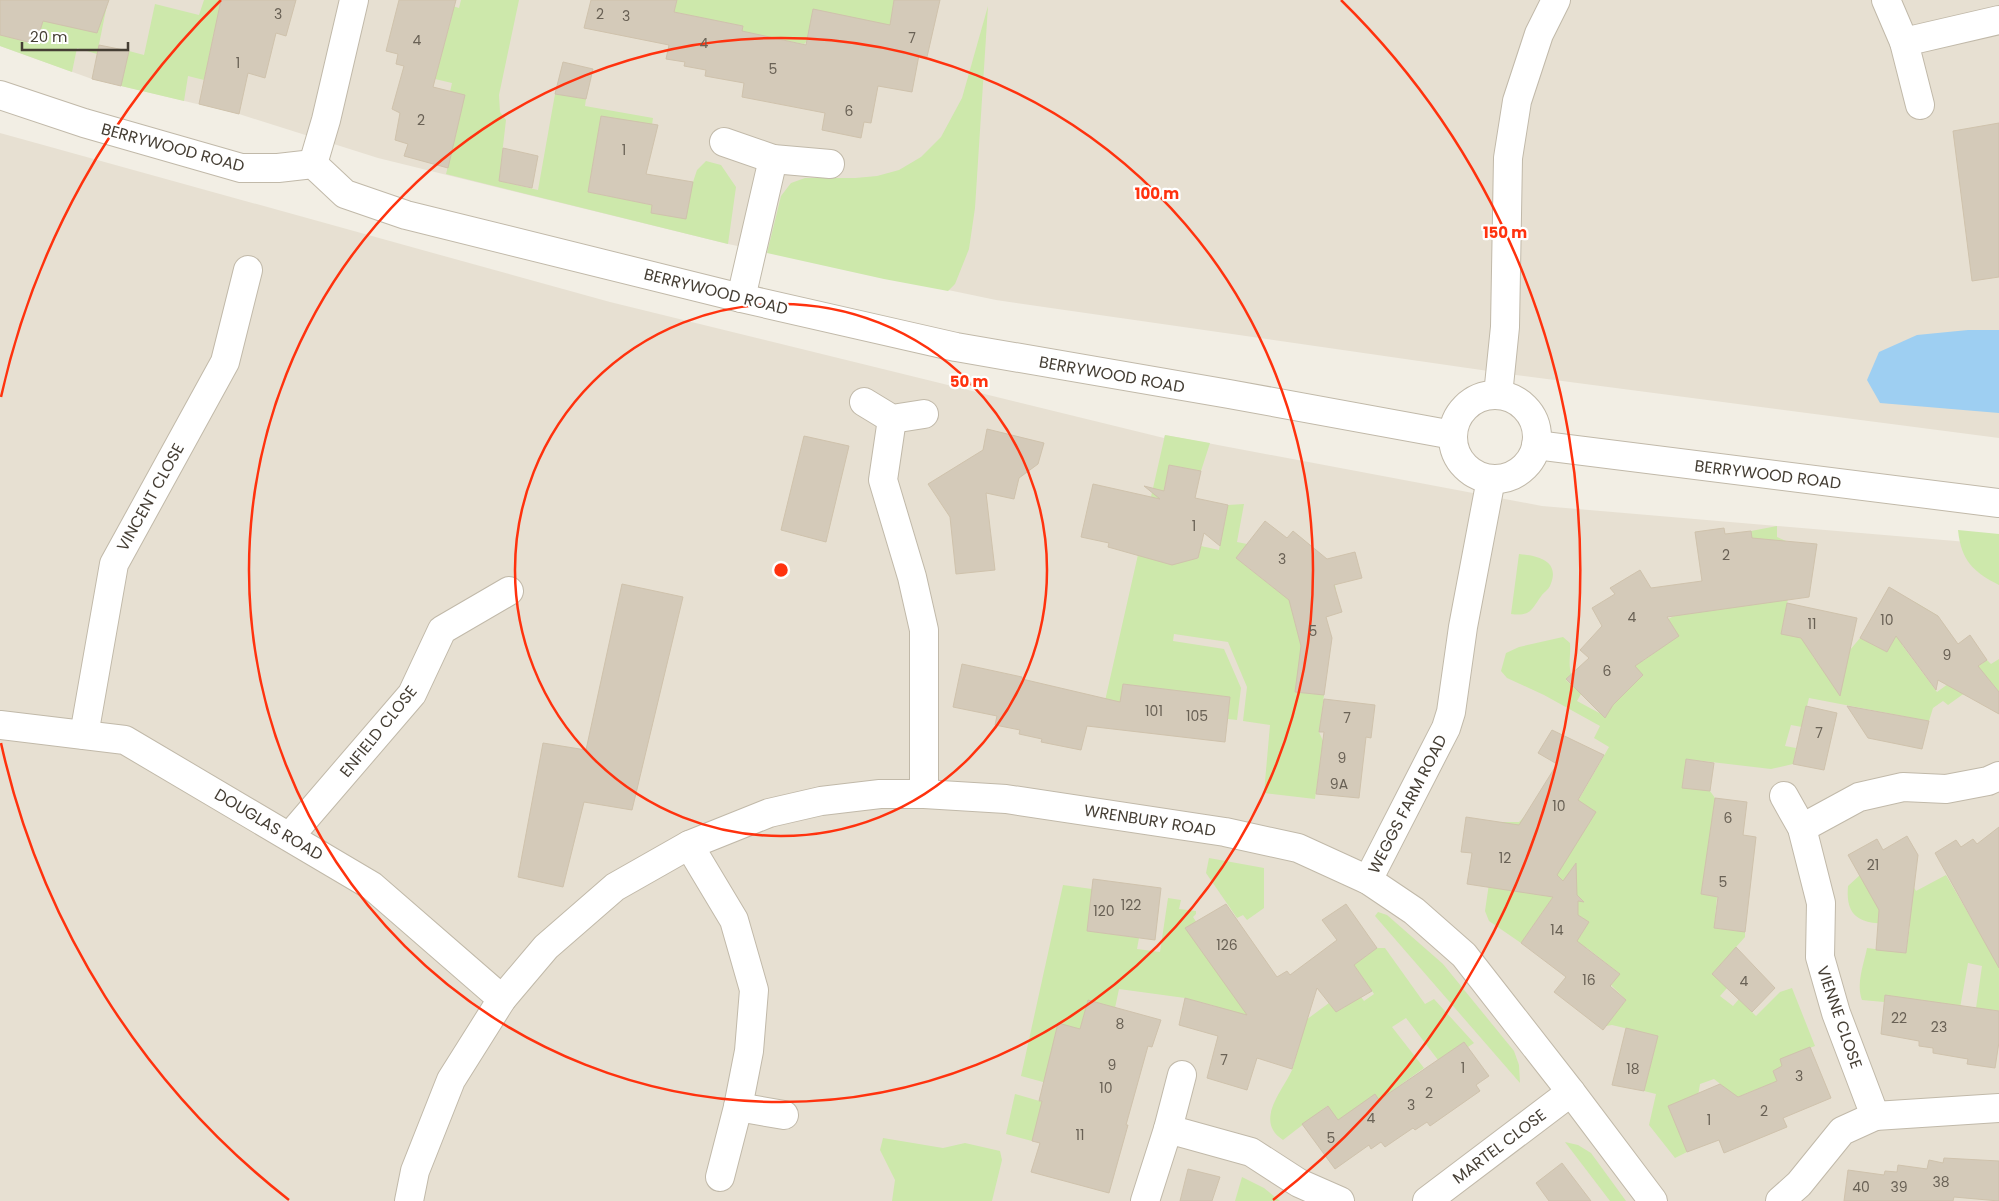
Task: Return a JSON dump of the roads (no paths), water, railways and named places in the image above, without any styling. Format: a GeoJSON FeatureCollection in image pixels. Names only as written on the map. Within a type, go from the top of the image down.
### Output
{"type":"FeatureCollection","features":[{"type":"Feature","properties":{"kind":"street"},"geometry":{"type":"LineString","coordinates":[[313,164],[326,120],[354,0]]}},
{"type":"Feature","properties":{"kind":"street"},"geometry":{"type":"LineString","coordinates":[[1498,395],[1505,327],[1508,158],[1517,101],[1539,34],[1556,0]]}},
{"type":"Feature","properties":{"kind":"street"},"geometry":{"type":"LineString","coordinates":[[1886,0],[1904,42],[1920,105]]}},
{"type":"Feature","properties":{"kind":"street"},"geometry":{"type":"LineString","coordinates":[[1904,42],[1999,20]]}},
{"type":"Feature","properties":{"kind":"street","name":"BERRYWOOD ROAD"},"geometry":{"type":"LineString","coordinates":[[0,95],[84,123],[241,168],[278,168],[313,164],[345,194],[406,216],[741,298],[956,347],[1220,392],[1453,435]]}},
{"type":"Feature","properties":{"kind":"street"},"geometry":{"type":"LineString","coordinates":[[724,142],[773,159],[830,164]]}},
{"type":"Feature","properties":{"kind":"street"},"geometry":{"type":"LineString","coordinates":[[741,298],[773,159]]}},
{"type":"Feature","properties":{"kind":"street","name":"VINCENT CLOSE"},"geometry":{"type":"LineString","coordinates":[[84,735],[114,564],[225,362],[248,270]]}},
{"type":"Feature","properties":{"kind":"street"},"geometry":{"type":"LineString","coordinates":[[1498,395],[1512,398],[1524,406],[1533,418],[1537,431],[1536,445],[1532,457],[1525,467],[1515,474],[1491,479],[1479,476],[1464,465],[1454,448],[1453,435],[1455,422],[1462,410],[1472,401],[1485,396],[1498,395]]}},
{"type":"Feature","properties":{"kind":"street"},"geometry":{"type":"LineString","coordinates":[[864,402],[892,419],[924,414]]}},
{"type":"Feature","properties":{"kind":"street"},"geometry":{"type":"LineString","coordinates":[[892,419],[884,480],[912,577],[924,630],[924,794]]}},
{"type":"Feature","properties":{"kind":"street","name":"BERRYWOOD ROAD"},"geometry":{"type":"LineString","coordinates":[[1536,445],[1999,503]]}},
{"type":"Feature","properties":{"kind":"street","name":"WEGGS FARM ROAD"},"geometry":{"type":"LineString","coordinates":[[1491,479],[1463,627],[1451,712],[1446,728],[1368,880],[1414,911],[1464,955],[1653,1201]]}},
{"type":"Feature","properties":{"kind":"street","name":"ENFIELD CLOSE"},"geometry":{"type":"LineString","coordinates":[[290,836],[412,694],[442,630],[509,591]]}},
{"type":"Feature","properties":{"kind":"street","name":"DOUGLAS ROAD"},"geometry":{"type":"LineString","coordinates":[[0,725],[125,740],[372,886],[502,999]]}},
{"type":"Feature","properties":{"kind":"street"},"geometry":{"type":"LineString","coordinates":[[1802,828],[1859,797],[1903,787],[1946,789],[1988,781],[1999,776]]}},
{"type":"Feature","properties":{"kind":"street","name":"WRENBURY ROAD"},"geometry":{"type":"LineString","coordinates":[[409,1201],[415,1171],[451,1080],[502,999],[546,947],[615,887],[689,846],[769,813],[820,801],[880,794],[1006,798],[1225,832],[1298,848],[1368,880]]}},
{"type":"Feature","properties":{"kind":"street","name":"VIENNE CLOSE"},"geometry":{"type":"LineString","coordinates":[[1784,796],[1802,828],[1821,903],[1820,957],[1836,1013],[1876,1116]]}},
{"type":"Feature","properties":{"kind":"street"},"geometry":{"type":"LineString","coordinates":[[689,846],[734,920],[754,990],[749,1051],[738,1107],[720,1177]]}},
{"type":"Feature","properties":{"kind":"street"},"geometry":{"type":"LineString","coordinates":[[1146,1201],[1182,1075]]}},
{"type":"Feature","properties":{"kind":"street","name":"MARTEL CLOSE"},"geometry":{"type":"LineString","coordinates":[[1425,1201],[1571,1092]]}},
{"type":"Feature","properties":{"kind":"street"},"geometry":{"type":"LineString","coordinates":[[738,1107],[784,1115]]}},
{"type":"Feature","properties":{"kind":"street"},"geometry":{"type":"LineString","coordinates":[[1780,1201],[1799,1184],[1842,1131],[1876,1116],[1999,1108]]}},
{"type":"Feature","properties":{"kind":"street"},"geometry":{"type":"LineString","coordinates":[[1168,1128],[1251,1152],[1299,1183],[1340,1201]]}},
{"type":"Feature","properties":{"kind":"water"},"geometry":{"type":"Polygon","coordinates":[[[1968,330],[1999,330],[1999,413],[1880,403],[1867,380],[1879,352],[1917,335],[1968,330]]]}}]}
